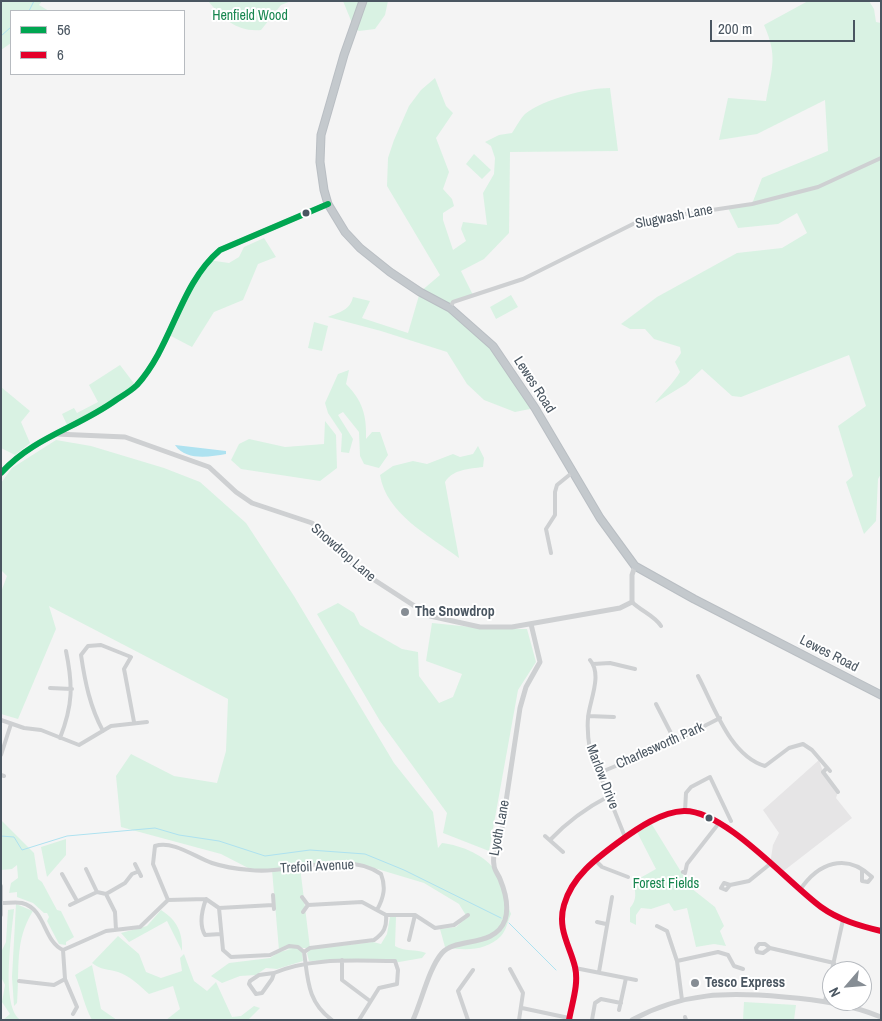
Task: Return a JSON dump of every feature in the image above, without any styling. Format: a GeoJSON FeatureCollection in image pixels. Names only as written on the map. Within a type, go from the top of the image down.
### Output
{"type":"FeatureCollection","features":[{"type":"Feature","properties":{"kind":"highway","name":"Lewes Road"},"geometry":{"type":"LineString","coordinates":[[363,1],[321,131],[321,180],[328,204],[345,232],[360,248],[420,292],[450,308],[494,346],[573,471],[600,518],[635,566],[694,599],[881,695]]}},
{"type":"Feature","properties":{"kind":"main road"},"geometry":{"type":"LineString","coordinates":[[1,473],[15,458],[40,440],[103,410],[136,386],[162,349],[184,298],[208,260],[220,250],[328,204]]}},
{"type":"Feature","properties":{"kind":"street","name":"Slugwash Lane"},"geometry":{"type":"LineString","coordinates":[[450,308],[453,302],[523,279],[639,221],[752,204],[809,190],[881,158]]}},
{"type":"Feature","properties":{"kind":"street","name":"Snowdrop Lane"},"geometry":{"type":"LineString","coordinates":[[55,434],[125,437],[209,467],[236,492],[252,503],[312,523],[359,570],[430,616],[480,627],[512,627],[620,608],[632,602]]}},
{"type":"Feature","properties":{"kind":"street"},"geometry":{"type":"LineString","coordinates":[[551,553],[546,529],[556,515],[555,492],[560,482],[573,471]]}},
{"type":"Feature","properties":{"kind":"street"},"geometry":{"type":"LineString","coordinates":[[635,566],[632,574],[632,602],[644,613],[657,620],[661,626]]}},
{"type":"Feature","properties":{"kind":"street","name":"Lyoth Lane"},"geometry":{"type":"LineString","coordinates":[[413,1020],[433,966],[443,951],[452,947],[478,942],[495,933],[505,921],[507,902],[494,866],[494,852],[501,835],[520,708],[526,687],[540,662],[531,624]]}},
{"type":"Feature","properties":{"kind":"street"},"geometry":{"type":"LineString","coordinates":[[103,730],[91,705],[81,655],[88,646],[101,644],[132,657],[124,669],[124,674],[134,722]]}},
{"type":"Feature","properties":{"kind":"street"},"geometry":{"type":"LineString","coordinates":[[60,738],[69,712],[72,688],[66,651]]}},
{"type":"Feature","properties":{"kind":"street"},"geometry":{"type":"LineString","coordinates":[[590,660],[594,664],[610,663],[634,669]]}},
{"type":"Feature","properties":{"kind":"street","name":"Marlow Drive"},"geometry":{"type":"LineString","coordinates":[[594,664],[594,687],[588,716],[587,735],[599,773],[626,837]]}},
{"type":"Feature","properties":{"kind":"street"},"geometry":{"type":"LineString","coordinates":[[627,674],[628,667]]}},
{"type":"Feature","properties":{"kind":"street"},"geometry":{"type":"LineString","coordinates":[[698,676],[704,681],[720,718],[733,741],[751,762],[765,766],[789,748],[802,744],[812,750],[828,770],[823,772],[838,792]]}},
{"type":"Feature","properties":{"kind":"street"},"geometry":{"type":"LineString","coordinates":[[50,688],[72,688]]}},
{"type":"Feature","properties":{"kind":"street"},"geometry":{"type":"LineString","coordinates":[[656,704],[675,741]]}},
{"type":"Feature","properties":{"kind":"street"},"geometry":{"type":"LineString","coordinates":[[588,716],[611,717],[609,722]]}},
{"type":"Feature","properties":{"kind":"street","name":"Charlesworth Park"},"geometry":{"type":"LineString","coordinates":[[599,773],[675,741],[720,718]]}},
{"type":"Feature","properties":{"kind":"street"},"geometry":{"type":"LineString","coordinates":[[1,720],[24,728],[40,730],[79,745],[111,726],[147,722]]}},
{"type":"Feature","properties":{"kind":"street"},"geometry":{"type":"LineString","coordinates":[[1,755],[11,724]]}},
{"type":"Feature","properties":{"kind":"street"},"geometry":{"type":"LineString","coordinates":[[685,811],[686,793],[691,787],[710,777],[731,821]]}},
{"type":"Feature","properties":{"kind":"street"},"geometry":{"type":"LineString","coordinates":[[550,840],[571,819],[587,807],[609,796]]}},
{"type":"Feature","properties":{"kind":"street"},"geometry":{"type":"LineString","coordinates":[[522,1008],[569,1019],[575,989],[575,968],[562,928],[564,905],[580,875],[595,860],[626,837],[668,813],[685,811],[705,815],[719,823],[822,908],[843,920],[881,931]]}},
{"type":"Feature","properties":{"kind":"street"},"geometry":{"type":"LineString","coordinates":[[683,872],[685,873],[686,863],[719,823]]}},
{"type":"Feature","properties":{"kind":"street"},"geometry":{"type":"LineString","coordinates":[[545,836],[563,852]]}},
{"type":"Feature","properties":{"kind":"street","name":"Trefoil Avenue"},"geometry":{"type":"LineString","coordinates":[[168,900],[152,864],[155,846],[162,844],[220,864],[254,871],[348,863],[364,865],[381,874],[384,880],[384,897],[377,910]]}},
{"type":"Feature","properties":{"kind":"street"},"geometry":{"type":"LineString","coordinates":[[595,860],[602,867],[628,877]]}},
{"type":"Feature","properties":{"kind":"street"},"geometry":{"type":"LineString","coordinates":[[800,890],[812,876],[830,864],[846,862],[862,871]]}},
{"type":"Feature","properties":{"kind":"street"},"geometry":{"type":"LineString","coordinates":[[135,864],[137,872],[141,876]]}},
{"type":"Feature","properties":{"kind":"street"},"geometry":{"type":"LineString","coordinates":[[730,885],[749,881],[770,864]]}},
{"type":"Feature","properties":{"kind":"street"},"geometry":{"type":"LineString","coordinates":[[86,869],[97,892]]}},
{"type":"Feature","properties":{"kind":"street"},"geometry":{"type":"LineString","coordinates":[[70,905],[97,892],[106,894],[125,883],[137,872]]}},
{"type":"Feature","properties":{"kind":"street"},"geometry":{"type":"LineString","coordinates":[[62,874],[77,901]]}},
{"type":"Feature","properties":{"kind":"street"},"geometry":{"type":"LineString","coordinates":[[1,886],[1,915]]}},
{"type":"Feature","properties":{"kind":"street"},"geometry":{"type":"LineString","coordinates":[[106,894],[115,912],[116,930]]}},
{"type":"Feature","properties":{"kind":"street"},"geometry":{"type":"LineString","coordinates":[[63,950],[106,931],[140,927],[168,900],[206,899],[219,908],[273,907],[273,895]]}},
{"type":"Feature","properties":{"kind":"street"},"geometry":{"type":"LineString","coordinates":[[599,972],[612,897]]}},
{"type":"Feature","properties":{"kind":"street"},"geometry":{"type":"LineString","coordinates":[[302,898],[308,905]]}},
{"type":"Feature","properties":{"kind":"street"},"geometry":{"type":"LineString","coordinates":[[206,899],[202,911],[203,932],[205,935],[221,934]]}},
{"type":"Feature","properties":{"kind":"street"},"geometry":{"type":"LineString","coordinates":[[308,905],[362,902],[386,915],[416,915],[435,928],[454,925],[468,915]]}},
{"type":"Feature","properties":{"kind":"street"},"geometry":{"type":"LineString","coordinates":[[2,903],[21,903],[38,913],[57,946],[63,950]]}},
{"type":"Feature","properties":{"kind":"street"},"geometry":{"type":"LineString","coordinates":[[303,912],[308,905]]}},
{"type":"Feature","properties":{"kind":"street"},"geometry":{"type":"LineString","coordinates":[[219,908],[222,950],[231,957],[270,955],[289,946],[298,947],[304,952],[306,982],[314,1001],[324,1014],[332,1020]]}},
{"type":"Feature","properties":{"kind":"street"},"geometry":{"type":"LineString","coordinates":[[304,952],[310,948],[374,940],[383,934],[387,924],[386,915]]}},
{"type":"Feature","properties":{"kind":"street"},"geometry":{"type":"LineString","coordinates":[[409,940],[416,915]]}},
{"type":"Feature","properties":{"kind":"street"},"geometry":{"type":"LineString","coordinates":[[834,961],[843,920]]}},
{"type":"Feature","properties":{"kind":"street"},"geometry":{"type":"LineString","coordinates":[[597,922],[606,924]]}},
{"type":"Feature","properties":{"kind":"street"},"geometry":{"type":"LineString","coordinates":[[657,926],[667,931],[677,961],[682,1000]]}},
{"type":"Feature","properties":{"kind":"street"},"geometry":{"type":"LineString","coordinates":[[770,948],[825,961]]}},
{"type":"Feature","properties":{"kind":"street"},"geometry":{"type":"LineString","coordinates":[[63,950],[65,980],[77,1007],[73,1014]]}},
{"type":"Feature","properties":{"kind":"street"},"geometry":{"type":"LineString","coordinates":[[677,961],[718,952],[728,955],[734,966],[742,968]]}},
{"type":"Feature","properties":{"kind":"street"},"geometry":{"type":"LineString","coordinates":[[342,960],[342,980],[370,1001]]}},
{"type":"Feature","properties":{"kind":"street"},"geometry":{"type":"LineString","coordinates":[[274,973],[262,993],[256,994],[249,984],[250,981],[259,975],[274,973],[289,966],[342,960],[395,962],[398,970],[397,984],[380,988],[359,1020]]}},
{"type":"Feature","properties":{"kind":"street"},"geometry":{"type":"LineString","coordinates":[[575,968],[636,980]]}},
{"type":"Feature","properties":{"kind":"street"},"geometry":{"type":"LineString","coordinates":[[510,969],[523,993],[519,1020]]}},
{"type":"Feature","properties":{"kind":"street"},"geometry":{"type":"LineString","coordinates":[[468,1020],[455,990],[473,970]]}},
{"type":"Feature","properties":{"kind":"street"},"geometry":{"type":"LineString","coordinates":[[620,1010],[626,978]]}},
{"type":"Feature","properties":{"kind":"street"},"geometry":{"type":"LineString","coordinates":[[19,981],[54,985],[65,980]]}},
{"type":"Feature","properties":{"kind":"street"},"geometry":{"type":"LineString","coordinates":[[632,1020],[659,1007],[710,994],[736,994],[822,1001]]}},
{"type":"Feature","properties":{"kind":"street"},"geometry":{"type":"LineString","coordinates":[[592,1020],[595,1003],[601,999],[621,1002]]}},
{"type":"Feature","properties":{"kind":"street"},"geometry":{"type":"LineString","coordinates":[[865,1011],[881,1017]]}},
{"type":"Feature","properties":{"kind":"shaded area"},"geometry":{"type":"Polygon","coordinates":[[[819,760],[823,772],[838,792],[836,798],[852,818],[781,873],[770,864],[773,845],[779,833],[763,810],[819,760]]]}},
{"type":"Feature","properties":{"kind":"green space"},"geometry":{"type":"Polygon","coordinates":[[[1,1],[42,1],[39,5],[47,10],[10,10],[10,44],[1,50],[1,1]]]}},
{"type":"Feature","properties":{"kind":"green space","name":"Henfield Wood"},"geometry":{"type":"Polygon","coordinates":[[[208,1],[291,1],[281,5],[261,30],[252,30],[231,23],[208,1]]]}},
{"type":"Feature","properties":{"kind":"green space"},"geometry":{"type":"Polygon","coordinates":[[[343,1],[388,1],[385,15],[375,29],[359,31],[354,28],[343,1]]]}},
{"type":"Feature","properties":{"kind":"green space"},"geometry":{"type":"Polygon","coordinates":[[[808,1],[869,1],[874,9],[876,22],[881,23],[881,474],[878,479],[876,521],[864,534],[846,482],[853,476],[838,426],[866,406],[849,355],[741,397],[732,396],[702,369],[686,384],[655,403],[680,372],[675,362],[681,353],[680,347],[654,339],[645,329],[630,329],[621,324],[657,297],[737,253],[782,248],[807,233],[797,213],[778,224],[738,228],[728,208],[752,204],[762,178],[828,151],[825,100],[757,134],[719,140],[728,98],[766,101],[772,70],[772,54],[764,25],[808,1]]]}},
{"type":"Feature","properties":{"kind":"green space"},"geometry":{"type":"Polygon","coordinates":[[[435,78],[446,106],[453,113],[436,138],[449,172],[443,189],[452,199],[454,206],[443,213],[443,220],[453,250],[466,241],[461,229],[463,222],[487,225],[483,193],[494,174],[495,158],[491,146],[485,142],[499,135],[512,133],[525,114],[554,99],[578,92],[610,88],[618,151],[510,152],[509,233],[484,259],[461,271],[473,295],[453,302],[450,308],[493,346],[535,408],[515,412],[484,400],[467,384],[447,352],[381,331],[328,317],[347,308],[353,297],[370,301],[362,318],[408,333],[420,292],[440,275],[387,186],[388,158],[409,106],[421,90],[435,78]]]}},
{"type":"Feature","properties":{"kind":"green space"},"geometry":{"type":"Polygon","coordinates":[[[474,154],[491,170],[482,179],[466,164],[474,154]]]}},
{"type":"Feature","properties":{"kind":"green space"},"geometry":{"type":"Polygon","coordinates":[[[264,238],[276,257],[258,264],[243,300],[214,312],[192,347],[169,335],[184,298],[208,260],[229,263],[239,257],[244,247],[264,238]]]}},
{"type":"Feature","properties":{"kind":"green space"},"geometry":{"type":"Polygon","coordinates":[[[511,295],[518,307],[496,319],[490,307],[511,295]]]}},
{"type":"Feature","properties":{"kind":"green space"},"geometry":{"type":"Polygon","coordinates":[[[314,322],[328,326],[322,351],[308,348],[314,322]]]}},
{"type":"Feature","properties":{"kind":"green space"},"geometry":{"type":"Polygon","coordinates":[[[120,365],[136,386],[68,427],[62,414],[74,408],[77,413],[98,402],[89,385],[120,365]]]}},
{"type":"Feature","properties":{"kind":"green space"},"geometry":{"type":"Polygon","coordinates":[[[349,370],[346,384],[360,402],[366,423],[366,439],[372,432],[380,432],[388,455],[379,468],[364,464],[360,456],[359,432],[343,412],[338,415],[353,439],[349,453],[341,452],[342,434],[328,413],[325,403],[338,374],[349,370]]]}},
{"type":"Feature","properties":{"kind":"green space"},"geometry":{"type":"Polygon","coordinates":[[[1,387],[30,411],[21,422],[30,443],[15,455],[1,448],[1,387]]]}},
{"type":"Feature","properties":{"kind":"green space"},"geometry":{"type":"Polygon","coordinates":[[[325,421],[336,435],[337,468],[320,481],[241,469],[231,460],[239,444],[249,439],[285,447],[324,444],[325,421]]]}},
{"type":"Feature","properties":{"kind":"green space"},"geometry":{"type":"Polygon","coordinates":[[[56,440],[91,446],[164,468],[200,482],[246,523],[294,596],[394,763],[433,812],[438,848],[442,843],[473,852],[492,866],[496,872],[503,887],[511,914],[501,936],[489,945],[475,949],[445,947],[440,929],[456,927],[467,917],[459,904],[424,883],[364,865],[348,863],[300,867],[310,948],[298,948],[302,952],[303,961],[277,969],[266,968],[256,975],[240,976],[222,983],[211,976],[229,963],[270,958],[279,952],[292,949],[279,950],[272,870],[254,871],[221,854],[121,827],[116,776],[131,754],[174,776],[217,783],[226,751],[228,699],[49,606],[56,629],[18,719],[1,714],[1,592],[7,576],[1,570],[1,483],[12,468],[56,440]]]}},
{"type":"Feature","properties":{"kind":"green space"},"geometry":{"type":"Polygon","coordinates":[[[478,446],[484,458],[483,467],[457,472],[452,474],[445,482],[459,558],[400,513],[384,489],[380,475],[393,466],[413,461],[427,464],[453,454],[460,457],[473,454],[478,446]]]}},
{"type":"Feature","properties":{"kind":"green space"},"geometry":{"type":"Polygon","coordinates":[[[338,603],[354,613],[360,625],[402,649],[418,652],[419,676],[439,703],[453,697],[462,674],[426,661],[432,623],[491,629],[527,629],[536,662],[518,690],[489,851],[443,833],[447,813],[380,721],[317,614],[338,603]]]}},
{"type":"Feature","properties":{"kind":"green space"},"geometry":{"type":"Polygon","coordinates":[[[1,820],[34,853],[38,879],[42,882],[57,910],[61,911],[74,937],[66,942],[66,945],[59,944],[47,921],[49,917],[47,913],[44,913],[33,903],[17,897],[17,892],[9,893],[11,883],[18,878],[17,865],[12,869],[1,870],[1,820]]]}},
{"type":"Feature","properties":{"kind":"green space","name":"Forest Fields"},"geometry":{"type":"Polygon","coordinates":[[[651,823],[691,888],[715,907],[724,926],[720,931],[726,946],[714,944],[696,947],[687,908],[674,911],[669,903],[651,909],[641,908],[636,915],[636,925],[630,922],[630,908],[635,896],[633,882],[656,869],[637,832],[651,823]]]}},
{"type":"Feature","properties":{"kind":"green space"},"geometry":{"type":"Polygon","coordinates":[[[66,839],[66,855],[47,877],[41,847],[66,839]]]}},
{"type":"Feature","properties":{"kind":"green space"},"geometry":{"type":"Polygon","coordinates":[[[16,904],[33,911],[27,922],[20,944],[17,1003],[14,1006],[12,977],[16,904]]]}},
{"type":"Feature","properties":{"kind":"green space"},"geometry":{"type":"Polygon","coordinates":[[[14,909],[9,986],[15,1013],[21,1020],[3,1020],[10,1014],[2,1002],[5,985],[1,977],[2,950],[6,942],[8,910],[14,909]]]}},
{"type":"Feature","properties":{"kind":"green space"},"geometry":{"type":"Polygon","coordinates":[[[161,910],[171,918],[178,928],[182,951],[167,921],[129,942],[121,933],[147,926],[161,910]]]}},
{"type":"Feature","properties":{"kind":"green space"},"geometry":{"type":"Polygon","coordinates":[[[390,917],[396,917],[395,946],[426,953],[422,958],[399,962],[379,959],[309,961],[307,953],[311,949],[373,942],[381,944],[387,934],[390,917]]]}},
{"type":"Feature","properties":{"kind":"green space"},"geometry":{"type":"Polygon","coordinates":[[[118,936],[139,954],[146,972],[161,978],[182,971],[180,958],[184,954],[194,981],[207,991],[216,982],[232,1017],[241,1016],[254,1006],[260,1008],[248,1020],[166,1020],[180,1009],[173,986],[149,994],[127,976],[92,963],[118,936]]]}},
{"type":"Feature","properties":{"kind":"green space"},"geometry":{"type":"Polygon","coordinates":[[[92,965],[101,1009],[117,1020],[92,1020],[89,1014],[75,975],[92,965]]]}},
{"type":"Feature","properties":{"kind":"green space"},"geometry":{"type":"Polygon","coordinates":[[[744,1002],[796,1005],[794,1020],[743,1020],[744,1002]]]}},
{"type":"Feature","properties":{"kind":"water"},"geometry":{"type":"Polygon","coordinates":[[[175,445],[226,451],[226,454],[205,457],[191,456],[185,454],[175,445]]]}},
{"type":"Feature","properties":{"kind":"waterway"},"geometry":{"type":"LineString","coordinates":[[30,10],[34,1]]}},
{"type":"Feature","properties":{"kind":"waterway"},"geometry":{"type":"LineString","coordinates":[[1,36],[10,28]]}},
{"type":"Feature","properties":{"kind":"waterway"},"geometry":{"type":"LineString","coordinates":[[1,836],[14,837],[22,850],[67,836],[155,828],[179,835],[219,841],[265,856],[310,850],[365,854],[404,870],[501,918]]}},
{"type":"Feature","properties":{"kind":"waterway"},"geometry":{"type":"LineString","coordinates":[[509,923],[556,970]]}},
{"type":"Feature","properties":{"kind":"transit line","name":"56"},"geometry":{"type":"LineString","coordinates":[[1,473],[27,450],[101,410],[137,385],[159,352],[195,280],[206,264],[220,250],[328,204]]}},
{"type":"Feature","properties":{"kind":"transit line","name":"6"},"geometry":{"type":"LineString","coordinates":[[569,1020],[575,994],[576,973],[562,922],[562,914],[568,895],[579,876],[603,854],[642,826],[667,814],[684,811],[700,814],[718,822],[756,850],[821,907],[835,916],[881,931]]}},
{"type":"Feature","properties":{"kind":"place","name":"The Snowdrop"},"geometry":{"type":"Point","coordinates":[405,612]}},
{"type":"Feature","properties":{"kind":"place","name":"Tesco Express"},"geometry":{"type":"Point","coordinates":[695,983]}}]}
